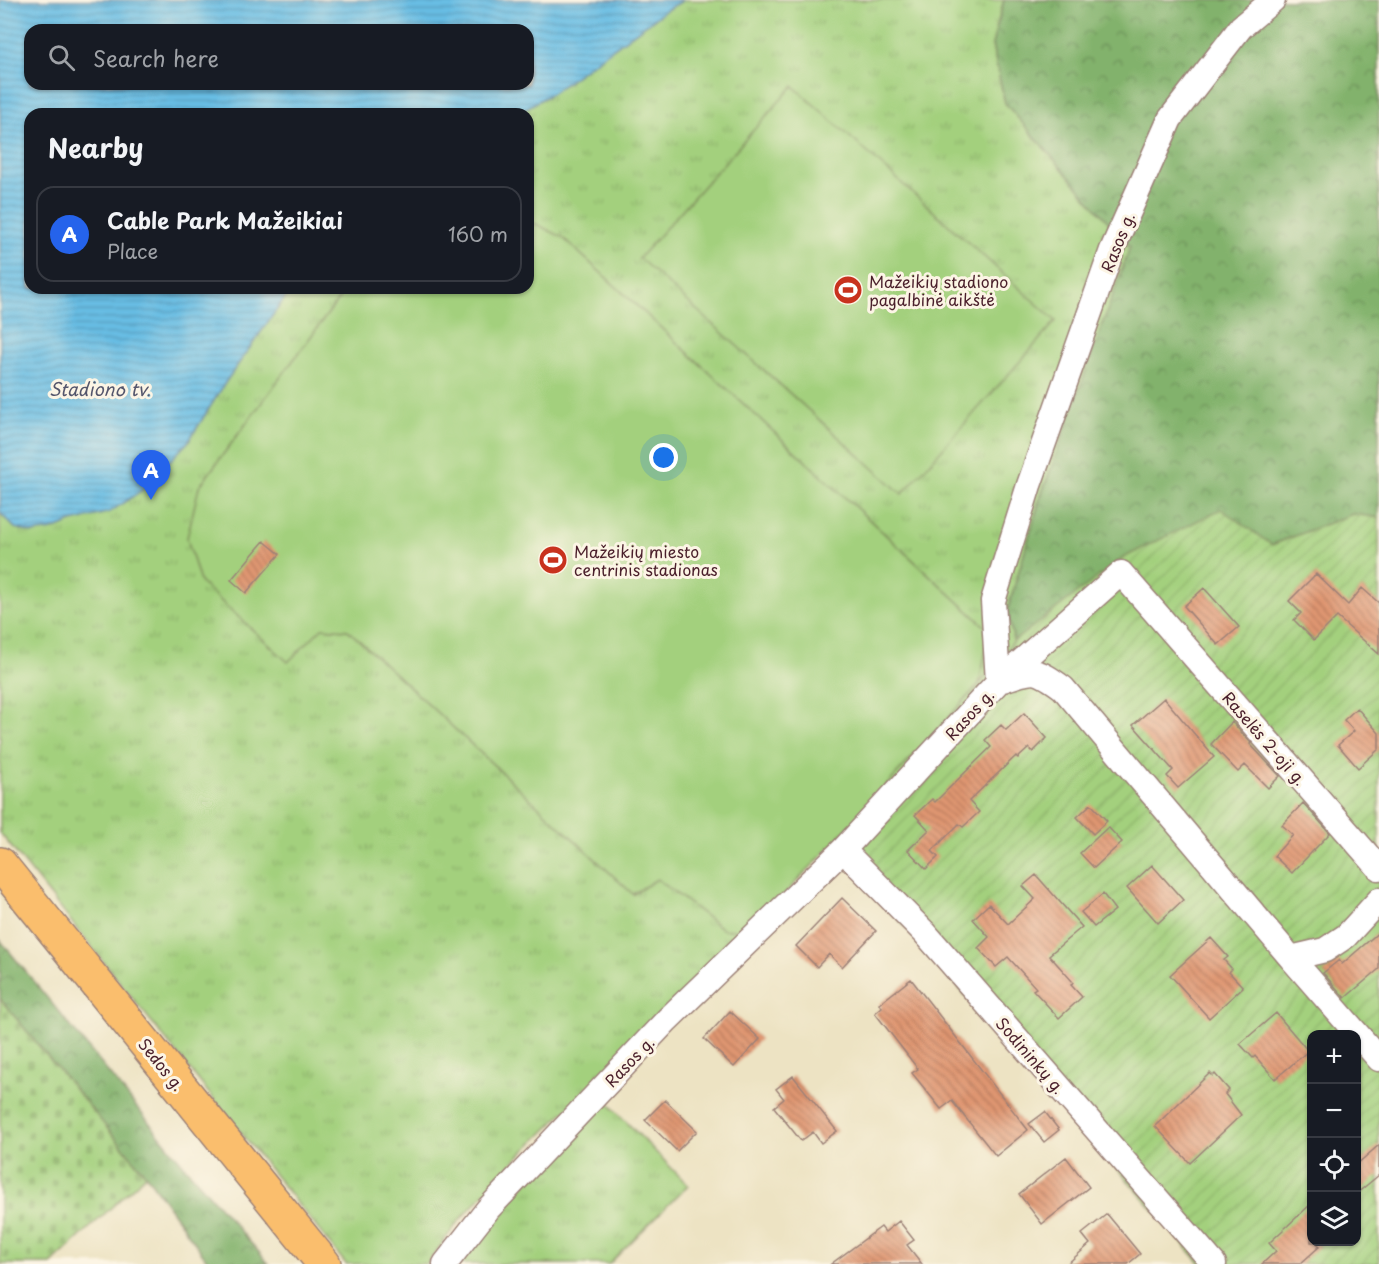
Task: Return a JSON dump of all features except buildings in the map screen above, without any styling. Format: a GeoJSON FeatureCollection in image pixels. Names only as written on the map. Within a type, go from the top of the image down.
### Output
{"type":"FeatureCollection","features":[{"type":"Feature","properties":{"kind":"main road","name":"Sedos g."},"geometry":{"type":"LineString","coordinates":[[0,864],[324,1264]]}},
{"type":"Feature","properties":{"kind":"street","name":"Rasos g."},"geometry":{"type":"LineString","coordinates":[[445,1264],[488,1209],[659,1029],[843,850],[998,682],[993,601],[1029,485],[1112,250],[1170,119],[1241,27],[1273,0]]}},
{"type":"Feature","properties":{"kind":"street","name":"Raselės 2-oji g."},"geometry":{"type":"LineString","coordinates":[[998,682],[1121,573],[1379,868]]}},
{"type":"Feature","properties":{"kind":"street"},"geometry":{"type":"LineString","coordinates":[[998,682],[1030,670],[1046,675],[1063,688],[1379,1059]]}},
{"type":"Feature","properties":{"kind":"street","name":"Sodininkų g."},"geometry":{"type":"LineString","coordinates":[[843,850],[925,933],[1214,1264]]}},
{"type":"Feature","properties":{"kind":"street"},"geometry":{"type":"LineString","coordinates":[[1291,958],[1325,950],[1346,936],[1379,900]]}},
{"type":"Feature","properties":{"kind":"green space"},"geometry":{"type":"Polygon","coordinates":[[[684,0],[1004,0],[992,45],[1005,103],[1131,247],[1040,499],[1007,612],[1014,641],[979,684],[990,631],[562,237],[534,224],[534,108],[526,108],[552,93],[666,10],[684,0]]]}},
{"type":"Feature","properties":{"kind":"green space"},"geometry":{"type":"Polygon","coordinates":[[[1004,0],[1379,0],[1379,518],[1353,514],[1029,631],[1014,641],[1007,612],[1040,499],[1130,247],[1005,103],[992,45],[1004,0]]]}},
{"type":"Feature","properties":{"kind":"green space","name":"Mažeikių stadiono pagalbinė aikštė"},"geometry":{"type":"Polygon","coordinates":[[[793,86],[1056,321],[902,494],[639,258],[793,86]]]}},
{"type":"Feature","properties":{"kind":"green space","name":"Mažeikių miesto centrinis stadionas"},"geometry":{"type":"Polygon","coordinates":[[[534,224],[536,224],[562,237],[990,631],[979,684],[833,844],[751,929],[724,930],[657,879],[633,894],[348,630],[322,628],[288,662],[200,582],[187,538],[199,487],[343,294],[534,294],[534,224]]]}},
{"type":"Feature","properties":{"kind":"green space"},"geometry":{"type":"Polygon","coordinates":[[[288,294],[343,294],[199,487],[322,628],[348,630],[633,894],[657,879],[724,930],[751,929],[515,1160],[459,1221],[427,1264],[346,1264],[0,833],[0,513],[15,528],[52,530],[72,522],[188,442],[227,380],[288,294]]]}},
{"type":"Feature","properties":{"kind":"green space"},"geometry":{"type":"Polygon","coordinates":[[[1221,509],[1272,545],[1353,514],[1379,518],[1379,1264],[1201,1264],[833,844],[979,684],[1014,641],[1123,558],[1221,509]]]}},
{"type":"Feature","properties":{"kind":"green space"},"geometry":{"type":"Polygon","coordinates":[[[0,940],[192,1175],[269,1264],[210,1264],[146,1175],[0,999],[0,940]]]}},
{"type":"Feature","properties":{"kind":"green space"},"geometry":{"type":"Polygon","coordinates":[[[0,999],[146,1175],[51,1264],[0,1264],[0,999]]]}},
{"type":"Feature","properties":{"kind":"green space"},"geometry":{"type":"Polygon","coordinates":[[[606,1101],[688,1185],[609,1264],[457,1264],[488,1222],[606,1101]]]}},
{"type":"Feature","properties":{"kind":"water","name":"Stadiono tv."},"geometry":{"type":"Polygon","coordinates":[[[0,0],[684,0],[666,10],[552,93],[526,108],[24,108],[24,294],[288,294],[227,380],[188,442],[141,491],[110,512],[52,530],[32,533],[15,528],[0,513],[0,0]]]}},
{"type":"Feature","properties":{"kind":"place","name":"Mažeikių stadiono pagalbinė aikštė"},"geometry":{"type":"Point","coordinates":[848,290]}},
{"type":"Feature","properties":{"kind":"place","name":"Cable Park Mažeikiai"},"geometry":{"type":"Point","coordinates":[151,500]}},
{"type":"Feature","properties":{"kind":"place","name":"Mažeikių miesto centrinis stadionas"},"geometry":{"type":"Point","coordinates":[553,560]}}]}
